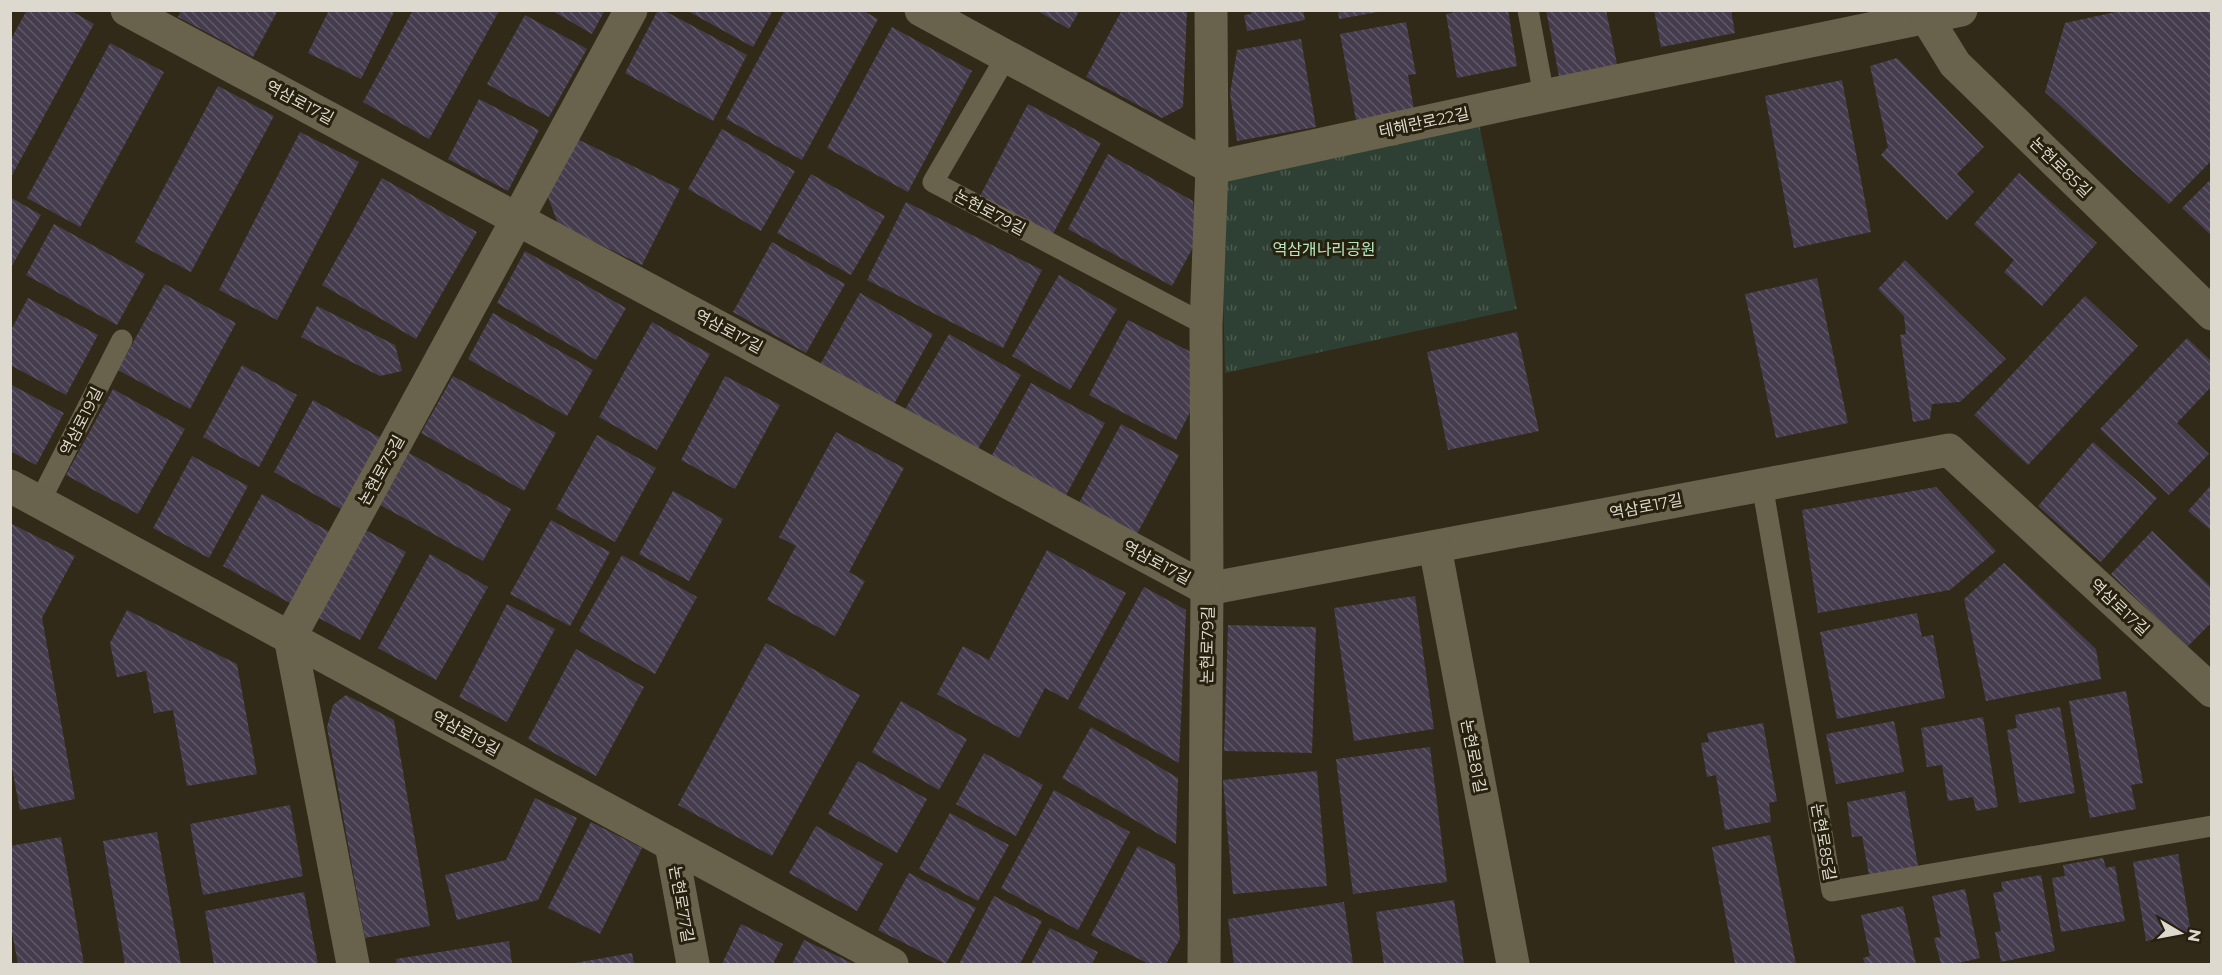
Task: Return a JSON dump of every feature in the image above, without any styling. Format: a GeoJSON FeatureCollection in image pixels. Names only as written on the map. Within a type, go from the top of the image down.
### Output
{"type":"FeatureCollection","features":[{"type":"Feature","properties":{"kind":"street","name":"역삼로17길"},"geometry":{"type":"LineString","coordinates":[[127,10],[1207,589],[1949,450],[2211,691]]}},
{"type":"Feature","properties":{"kind":"street","name":"논현로75길"},"geometry":{"type":"LineString","coordinates":[[290,637],[631,10]]}},
{"type":"Feature","properties":{"kind":"street"},"geometry":{"type":"LineString","coordinates":[[921,10],[1212,168]]}},
{"type":"Feature","properties":{"kind":"street","name":"논현로79길"},"geometry":{"type":"LineString","coordinates":[[1204,964],[1207,589],[1206,325],[1212,168],[1211,10]]}},
{"type":"Feature","properties":{"kind":"street","name":"테헤란로22길"},"geometry":{"type":"LineString","coordinates":[[1212,168],[1925,14],[1960,10]]}},
{"type":"Feature","properties":{"kind":"street","name":"논현로85길"},"geometry":{"type":"LineString","coordinates":[[1925,14],[1955,64],[2211,314]]}},
{"type":"Feature","properties":{"kind":"street","name":"역삼로19길"},"geometry":{"type":"LineString","coordinates":[[10,486],[892,964]]}},
{"type":"Feature","properties":{"kind":"street","name":"논현로81길"},"geometry":{"type":"LineString","coordinates":[[1435,547],[1513,964]]}},
{"type":"Feature","properties":{"kind":"street"},"geometry":{"type":"LineString","coordinates":[[290,637],[353,964]]}},
{"type":"Feature","properties":{"kind":"street","name":"논현로77길"},"geometry":{"type":"LineString","coordinates":[[670,844],[693,964]]}},
{"type":"Feature","properties":{"kind":"lane"},"geometry":{"type":"LineString","coordinates":[[1528,10],[1544,96]]}},
{"type":"Feature","properties":{"kind":"lane","name":"논현로79길"},"geometry":{"type":"LineString","coordinates":[[1006,57],[933,182],[1206,325]]}},
{"type":"Feature","properties":{"kind":"lane","name":"역삼로19길"},"geometry":{"type":"LineString","coordinates":[[40,501],[122,340]]}},
{"type":"Feature","properties":{"kind":"lane","name":"논현로85길"},"geometry":{"type":"LineString","coordinates":[[1762,484],[1832,891],[2211,826]]}},
{"type":"Feature","properties":{"kind":"green space","name":"역삼개나리공원"},"geometry":{"type":"Polygon","coordinates":[[[1478,119],[1517,309],[1225,373],[1220,167],[1478,119]]]}},
{"type":"Feature","properties":{"kind":"building"},"geometry":{"type":"Polygon","coordinates":[[[27,10],[70,10],[94,24],[10,179],[10,41],[27,10]]]}},
{"type":"Feature","properties":{"kind":"building"},"geometry":{"type":"Polygon","coordinates":[[[181,10],[278,10],[253,57],[178,17],[181,10]]]}},
{"type":"Feature","properties":{"kind":"building"},"geometry":{"type":"Polygon","coordinates":[[[329,10],[395,10],[361,79],[308,53],[329,10]]]}},
{"type":"Feature","properties":{"kind":"building"},"geometry":{"type":"Polygon","coordinates":[[[413,10],[499,11],[429,139],[363,102],[413,10]]]}},
{"type":"Feature","properties":{"kind":"building"},"geometry":{"type":"Polygon","coordinates":[[[551,10],[605,10],[592,34],[551,10]]]}},
{"type":"Feature","properties":{"kind":"building"},"geometry":{"type":"Polygon","coordinates":[[[658,10],[663,10],[747,55],[713,121],[625,73],[658,10]]]}},
{"type":"Feature","properties":{"kind":"building"},"geometry":{"type":"Polygon","coordinates":[[[686,10],[773,10],[753,47],[686,10]]]}},
{"type":"Feature","properties":{"kind":"building"},"geometry":{"type":"Polygon","coordinates":[[[785,10],[862,10],[878,19],[802,160],[726,119],[785,10]]]}},
{"type":"Feature","properties":{"kind":"building"},"geometry":{"type":"Polygon","coordinates":[[[1036,10],[1080,10],[1069,29],[1036,10]]]}},
{"type":"Feature","properties":{"kind":"building"},"geometry":{"type":"Polygon","coordinates":[[[1122,10],[1187,10],[1183,107],[1162,118],[1086,77],[1122,10]]]}},
{"type":"Feature","properties":{"kind":"building"},"geometry":{"type":"Polygon","coordinates":[[[1251,10],[1303,10],[1305,20],[1247,31],[1244,15],[1251,14],[1251,10]]]}},
{"type":"Feature","properties":{"kind":"building"},"geometry":{"type":"Polygon","coordinates":[[[1338,10],[1378,10],[1378,12],[1339,19],[1338,10]]]}},
{"type":"Feature","properties":{"kind":"building"},"geometry":{"type":"Polygon","coordinates":[[[1464,10],[1508,10],[1517,66],[1457,78],[1446,14],[1464,10]]]}},
{"type":"Feature","properties":{"kind":"building"},"geometry":{"type":"Polygon","coordinates":[[[1546,10],[1606,10],[1618,69],[1560,81],[1546,10]]]}},
{"type":"Feature","properties":{"kind":"building"},"geometry":{"type":"Polygon","coordinates":[[[1654,10],[1731,10],[1735,33],[1661,47],[1654,10]]]}},
{"type":"Feature","properties":{"kind":"building"},"geometry":{"type":"Polygon","coordinates":[[[2125,10],[2212,10],[2212,160],[2169,204],[2045,92],[2065,23],[2125,10]]]}},
{"type":"Feature","properties":{"kind":"building"},"geometry":{"type":"Polygon","coordinates":[[[525,15],[587,49],[549,117],[487,84],[525,15]]]}},
{"type":"Feature","properties":{"kind":"building"},"geometry":{"type":"Polygon","coordinates":[[[1406,22],[1416,74],[1408,75],[1414,109],[1356,120],[1340,34],[1406,22]]]}},
{"type":"Feature","properties":{"kind":"building"},"geometry":{"type":"Polygon","coordinates":[[[892,27],[972,71],[908,192],[827,148],[892,27]]]}},
{"type":"Feature","properties":{"kind":"building"},"geometry":{"type":"Polygon","coordinates":[[[1301,39],[1316,127],[1237,141],[1230,94],[1237,50],[1301,39]]]}},
{"type":"Feature","properties":{"kind":"building"},"geometry":{"type":"Polygon","coordinates":[[[110,43],[164,72],[80,227],[27,198],[110,43]]]}},
{"type":"Feature","properties":{"kind":"building"},"geometry":{"type":"Polygon","coordinates":[[[1897,58],[1984,147],[1957,174],[1974,192],[1947,220],[1881,155],[1888,147],[1870,66],[1897,58]]]}},
{"type":"Feature","properties":{"kind":"building"},"geometry":{"type":"Polygon","coordinates":[[[1842,80],[1871,232],[1794,248],[1765,96],[1842,80]]]}},
{"type":"Feature","properties":{"kind":"building"},"geometry":{"type":"Polygon","coordinates":[[[218,86],[274,116],[191,272],[135,242],[218,86]]]}},
{"type":"Feature","properties":{"kind":"building"},"geometry":{"type":"Polygon","coordinates":[[[479,99],[539,130],[508,191],[448,159],[479,99]]]}},
{"type":"Feature","properties":{"kind":"building"},"geometry":{"type":"Polygon","coordinates":[[[1028,104],[1101,143],[1052,236],[979,198],[1028,104]]]}},
{"type":"Feature","properties":{"kind":"building"},"geometry":{"type":"Polygon","coordinates":[[[722,129],[795,171],[761,231],[688,189],[722,129]]]}},
{"type":"Feature","properties":{"kind":"building"},"geometry":{"type":"Polygon","coordinates":[[[300,132],[359,162],[277,320],[219,290],[300,132]]]}},
{"type":"Feature","properties":{"kind":"building"},"geometry":{"type":"Polygon","coordinates":[[[575,138],[680,189],[642,265],[558,224],[547,194],[575,138]]]}},
{"type":"Feature","properties":{"kind":"building"},"geometry":{"type":"Polygon","coordinates":[[[1108,154],[1193,201],[1197,240],[1172,286],[1068,229],[1108,154]]]}},
{"type":"Feature","properties":{"kind":"building"},"geometry":{"type":"Polygon","coordinates":[[[2019,173],[2097,243],[2042,306],[2004,272],[2014,260],[1974,224],[2019,173]]]}},
{"type":"Feature","properties":{"kind":"building"},"geometry":{"type":"Polygon","coordinates":[[[811,174],[885,216],[851,275],[777,233],[811,174]]]}},
{"type":"Feature","properties":{"kind":"building"},"geometry":{"type":"Polygon","coordinates":[[[382,178],[477,232],[416,339],[322,285],[382,178]]]}},
{"type":"Feature","properties":{"kind":"building"},"geometry":{"type":"Polygon","coordinates":[[[2212,178],[2212,236],[2182,208],[2212,178]]]}},
{"type":"Feature","properties":{"kind":"building"},"geometry":{"type":"Polygon","coordinates":[[[10,197],[41,215],[10,269],[10,197]]]}},
{"type":"Feature","properties":{"kind":"building"},"geometry":{"type":"Polygon","coordinates":[[[906,202],[1042,270],[1003,348],[867,280],[906,202]]]}},
{"type":"Feature","properties":{"kind":"building"},"geometry":{"type":"Polygon","coordinates":[[[54,224],[145,274],[117,325],[26,275],[54,224]]]}},
{"type":"Feature","properties":{"kind":"building"},"geometry":{"type":"Polygon","coordinates":[[[772,242],[845,284],[806,353],[733,312],[772,242]]]}},
{"type":"Feature","properties":{"kind":"building"},"geometry":{"type":"Polygon","coordinates":[[[525,251],[626,308],[596,360],[497,303],[525,251]]]}},
{"type":"Feature","properties":{"kind":"building"},"geometry":{"type":"Polygon","coordinates":[[[1905,260],[2006,359],[1960,402],[1932,404],[1930,419],[1913,422],[1900,335],[1906,334],[1904,316],[1878,289],[1905,260]]]}},
{"type":"Feature","properties":{"kind":"building"},"geometry":{"type":"Polygon","coordinates":[[[1059,275],[1117,309],[1070,390],[1012,356],[1059,275]]]}},
{"type":"Feature","properties":{"kind":"building"},"geometry":{"type":"Polygon","coordinates":[[[1817,278],[1848,423],[1776,438],[1745,294],[1817,278]]]}},
{"type":"Feature","properties":{"kind":"building"},"geometry":{"type":"Polygon","coordinates":[[[165,284],[236,323],[190,409],[118,370],[165,284]]]}},
{"type":"Feature","properties":{"kind":"building"},"geometry":{"type":"Polygon","coordinates":[[[860,293],[933,334],[894,404],[821,363],[860,293]]]}},
{"type":"Feature","properties":{"kind":"building"},"geometry":{"type":"Polygon","coordinates":[[[2085,296],[2138,346],[2028,465],[1974,415],[2085,296]]]}},
{"type":"Feature","properties":{"kind":"building"},"geometry":{"type":"Polygon","coordinates":[[[28,298],[98,335],[66,395],[10,365],[10,332],[28,298]]]}},
{"type":"Feature","properties":{"kind":"building"},"geometry":{"type":"Polygon","coordinates":[[[317,306],[395,345],[402,371],[380,376],[301,337],[317,306]]]}},
{"type":"Feature","properties":{"kind":"building"},"geometry":{"type":"Polygon","coordinates":[[[493,313],[593,370],[567,416],[468,359],[493,313]]]}},
{"type":"Feature","properties":{"kind":"building"},"geometry":{"type":"Polygon","coordinates":[[[1128,320],[1191,352],[1197,398],[1176,440],[1089,395],[1128,320]]]}},
{"type":"Feature","properties":{"kind":"building"},"geometry":{"type":"Polygon","coordinates":[[[652,322],[710,354],[657,450],[599,417],[652,322]]]}},
{"type":"Feature","properties":{"kind":"building"},"geometry":{"type":"Polygon","coordinates":[[[1517,332],[1539,431],[1448,450],[1427,352],[1517,332]]]}},
{"type":"Feature","properties":{"kind":"building"},"geometry":{"type":"Polygon","coordinates":[[[949,334],[1021,375],[975,454],[903,413],[949,334]]]}},
{"type":"Feature","properties":{"kind":"building"},"geometry":{"type":"Polygon","coordinates":[[[2187,338],[2212,362],[2212,386],[2177,423],[2209,454],[2169,495],[2100,429],[2187,338]]]}},
{"type":"Feature","properties":{"kind":"building"},"geometry":{"type":"Polygon","coordinates":[[[242,365],[297,395],[259,467],[203,437],[242,365]]]}},
{"type":"Feature","properties":{"kind":"building"},"geometry":{"type":"Polygon","coordinates":[[[453,376],[556,433],[524,491],[421,433],[453,376]]]}},
{"type":"Feature","properties":{"kind":"building"},"geometry":{"type":"Polygon","coordinates":[[[725,376],[780,405],[735,489],[681,460],[725,376]]]}},
{"type":"Feature","properties":{"kind":"building"},"geometry":{"type":"Polygon","coordinates":[[[1031,383],[1105,423],[1065,497],[991,457],[1031,383]]]}},
{"type":"Feature","properties":{"kind":"building"},"geometry":{"type":"Polygon","coordinates":[[[10,384],[64,413],[36,465],[10,451],[10,384]]]}},
{"type":"Feature","properties":{"kind":"building"},"geometry":{"type":"Polygon","coordinates":[[[113,389],[185,429],[138,514],[66,475],[113,389]]]}},
{"type":"Feature","properties":{"kind":"building"},"geometry":{"type":"Polygon","coordinates":[[[313,400],[381,438],[341,509],[274,472],[313,400]]]}},
{"type":"Feature","properties":{"kind":"building"},"geometry":{"type":"Polygon","coordinates":[[[1121,424],[1179,455],[1136,536],[1078,505],[1121,424]]]}},
{"type":"Feature","properties":{"kind":"building"},"geometry":{"type":"Polygon","coordinates":[[[836,432],[904,468],[849,572],[865,581],[835,636],[767,600],[796,546],[779,537],[836,432]]]}},
{"type":"Feature","properties":{"kind":"building"},"geometry":{"type":"Polygon","coordinates":[[[597,435],[656,468],[615,542],[556,509],[597,435]]]}},
{"type":"Feature","properties":{"kind":"building"},"geometry":{"type":"Polygon","coordinates":[[[2093,442],[2157,498],[2101,562],[2038,506],[2093,442]]]}},
{"type":"Feature","properties":{"kind":"building"},"geometry":{"type":"Polygon","coordinates":[[[409,453],[511,509],[483,561],[380,505],[409,453]]]}},
{"type":"Feature","properties":{"kind":"building"},"geometry":{"type":"Polygon","coordinates":[[[192,456],[248,486],[209,558],[153,528],[192,456]]]}},
{"type":"Feature","properties":{"kind":"building"},"geometry":{"type":"Polygon","coordinates":[[[2212,484],[2212,531],[2188,511],[2212,484]]]}},
{"type":"Feature","properties":{"kind":"building"},"geometry":{"type":"Polygon","coordinates":[[[1936,487],[1996,551],[1950,590],[1818,613],[1802,510],[1936,487]]]}},
{"type":"Feature","properties":{"kind":"building"},"geometry":{"type":"Polygon","coordinates":[[[673,491],[723,519],[689,581],[639,554],[673,491]]]}},
{"type":"Feature","properties":{"kind":"building"},"geometry":{"type":"Polygon","coordinates":[[[262,494],[330,532],[290,603],[223,566],[262,494]]]}},
{"type":"Feature","properties":{"kind":"building"},"geometry":{"type":"Polygon","coordinates":[[[551,520],[610,552],[570,626],[510,594],[551,520]]]}},
{"type":"Feature","properties":{"kind":"building"},"geometry":{"type":"Polygon","coordinates":[[[10,523],[75,556],[42,618],[75,799],[20,810],[10,758],[10,523]]]}},
{"type":"Feature","properties":{"kind":"building"},"geometry":{"type":"Polygon","coordinates":[[[364,529],[406,552],[360,640],[317,617],[364,529]]]}},
{"type":"Feature","properties":{"kind":"building"},"geometry":{"type":"Polygon","coordinates":[[[2152,531],[2212,588],[2212,622],[2187,647],[2111,574],[2152,531]]]}},
{"type":"Feature","properties":{"kind":"building"},"geometry":{"type":"Polygon","coordinates":[[[1047,550],[1126,593],[1068,700],[1045,688],[1019,738],[937,694],[963,646],[989,660],[1047,550]]]}},
{"type":"Feature","properties":{"kind":"building"},"geometry":{"type":"Polygon","coordinates":[[[430,554],[488,587],[436,680],[378,648],[430,554]]]}},
{"type":"Feature","properties":{"kind":"building"},"geometry":{"type":"Polygon","coordinates":[[[622,555],[697,597],[655,674],[579,631],[622,555]]]}},
{"type":"Feature","properties":{"kind":"building"},"geometry":{"type":"Polygon","coordinates":[[[2004,563],[2096,649],[2101,679],[1986,701],[1964,599],[2004,563]]]}},
{"type":"Feature","properties":{"kind":"building"},"geometry":{"type":"Polygon","coordinates":[[[1144,587],[1186,610],[1179,763],[1078,708],[1144,587]]]}},
{"type":"Feature","properties":{"kind":"building"},"geometry":{"type":"Polygon","coordinates":[[[1415,596],[1434,729],[1354,741],[1334,608],[1415,596]]]}},
{"type":"Feature","properties":{"kind":"building"},"geometry":{"type":"Polygon","coordinates":[[[507,604],[555,629],[507,722],[459,697],[507,604]]]}},
{"type":"Feature","properties":{"kind":"building"},"geometry":{"type":"Polygon","coordinates":[[[127,610],[237,664],[257,774],[187,786],[173,710],[154,713],[146,671],[117,677],[110,643],[127,610]]]}},
{"type":"Feature","properties":{"kind":"building"},"geometry":{"type":"Polygon","coordinates":[[[1917,613],[1922,637],[1933,635],[1945,698],[1837,719],[1820,632],[1917,613]]]}},
{"type":"Feature","properties":{"kind":"building"},"geometry":{"type":"Polygon","coordinates":[[[1228,625],[1316,627],[1312,753],[1224,751],[1228,625]]]}},
{"type":"Feature","properties":{"kind":"building"},"geometry":{"type":"Polygon","coordinates":[[[766,643],[860,695],[772,856],[678,805],[766,643]]]}},
{"type":"Feature","properties":{"kind":"building"},"geometry":{"type":"Polygon","coordinates":[[[576,649],[644,687],[596,776],[528,739],[576,649]]]}},
{"type":"Feature","properties":{"kind":"building"},"geometry":{"type":"Polygon","coordinates":[[[2126,691],[2143,783],[2131,785],[2136,809],[2090,818],[2069,701],[2126,691]]]}},
{"type":"Feature","properties":{"kind":"building"},"geometry":{"type":"Polygon","coordinates":[[[346,695],[394,720],[430,926],[365,938],[327,727],[333,705],[346,695]]]}},
{"type":"Feature","properties":{"kind":"building"},"geometry":{"type":"Polygon","coordinates":[[[901,701],[967,739],[939,790],[872,752],[901,701]]]}},
{"type":"Feature","properties":{"kind":"building"},"geometry":{"type":"Polygon","coordinates":[[[2060,707],[2075,793],[2019,803],[2007,730],[2017,728],[2015,715],[2060,707]]]}},
{"type":"Feature","properties":{"kind":"building"},"geometry":{"type":"Polygon","coordinates":[[[1983,717],[1998,807],[1976,811],[1973,797],[1948,801],[1942,765],[1927,767],[1921,728],[1983,717]]]}},
{"type":"Feature","properties":{"kind":"building"},"geometry":{"type":"Polygon","coordinates":[[[1894,721],[1904,772],[1836,784],[1826,734],[1894,721]]]}},
{"type":"Feature","properties":{"kind":"building"},"geometry":{"type":"Polygon","coordinates":[[[1763,723],[1777,801],[1769,803],[1771,822],[1725,830],[1716,775],[1707,777],[1701,743],[1709,742],[1707,733],[1763,723]]]}},
{"type":"Feature","properties":{"kind":"building"},"geometry":{"type":"Polygon","coordinates":[[[1091,727],[1178,778],[1176,844],[1062,778],[1091,727]]]}},
{"type":"Feature","properties":{"kind":"building"},"geometry":{"type":"Polygon","coordinates":[[[1430,747],[1447,882],[1353,894],[1336,759],[1430,747]]]}},
{"type":"Feature","properties":{"kind":"building"},"geometry":{"type":"Polygon","coordinates":[[[984,753],[1043,785],[1016,836],[956,804],[984,753]]]}},
{"type":"Feature","properties":{"kind":"building"},"geometry":{"type":"Polygon","coordinates":[[[858,761],[927,799],[897,853],[828,814],[858,761]]]}},
{"type":"Feature","properties":{"kind":"building"},"geometry":{"type":"Polygon","coordinates":[[[1317,771],[1327,886],[1233,894],[1223,780],[1317,771]]]}},
{"type":"Feature","properties":{"kind":"building"},"geometry":{"type":"Polygon","coordinates":[[[1054,790],[1130,832],[1078,930],[1001,888],[1054,790]]]}},
{"type":"Feature","properties":{"kind":"building"},"geometry":{"type":"Polygon","coordinates":[[[1905,791],[1918,866],[1869,875],[1862,836],[1852,837],[1847,802],[1905,791]]]}},
{"type":"Feature","properties":{"kind":"building"},"geometry":{"type":"Polygon","coordinates":[[[535,798],[577,818],[538,900],[457,920],[445,875],[506,860],[535,798]]]}},
{"type":"Feature","properties":{"kind":"building"},"geometry":{"type":"Polygon","coordinates":[[[290,805],[303,876],[203,895],[190,824],[290,805]]]}},
{"type":"Feature","properties":{"kind":"building"},"geometry":{"type":"Polygon","coordinates":[[[950,813],[1009,845],[978,901],[919,869],[950,813]]]}},
{"type":"Feature","properties":{"kind":"building"},"geometry":{"type":"Polygon","coordinates":[[[591,822],[642,848],[600,934],[548,908],[591,822]]]}},
{"type":"Feature","properties":{"kind":"building"},"geometry":{"type":"Polygon","coordinates":[[[816,826],[883,864],[857,911],[789,873],[816,826]]]}},
{"type":"Feature","properties":{"kind":"building"},"geometry":{"type":"Polygon","coordinates":[[[157,832],[181,964],[125,964],[103,841],[157,832]]]}},
{"type":"Feature","properties":{"kind":"building"},"geometry":{"type":"Polygon","coordinates":[[[1770,835],[1796,964],[1735,964],[1712,847],[1770,835]]]}},
{"type":"Feature","properties":{"kind":"building"},"geometry":{"type":"Polygon","coordinates":[[[61,837],[84,964],[18,964],[10,922],[10,846],[61,837]]]}},
{"type":"Feature","properties":{"kind":"building"},"geometry":{"type":"Polygon","coordinates":[[[1138,846],[1175,864],[1180,939],[1166,964],[1149,964],[1091,935],[1138,846]]]}},
{"type":"Feature","properties":{"kind":"building"},"geometry":{"type":"Polygon","coordinates":[[[2178,854],[2191,933],[2146,941],[2133,862],[2178,854]]]}},
{"type":"Feature","properties":{"kind":"building"},"geometry":{"type":"Polygon","coordinates":[[[2103,858],[2106,868],[2115,866],[2125,921],[2061,932],[2052,878],[2065,876],[2063,865],[2103,858]]]}},
{"type":"Feature","properties":{"kind":"building"},"geometry":{"type":"Polygon","coordinates":[[[909,873],[976,908],[946,964],[878,930],[909,873]]]}},
{"type":"Feature","properties":{"kind":"building"},"geometry":{"type":"Polygon","coordinates":[[[2041,875],[2055,951],[2001,962],[1995,932],[2001,931],[1993,893],[2003,891],[2001,882],[2041,875]]]}},
{"type":"Feature","properties":{"kind":"building"},"geometry":{"type":"Polygon","coordinates":[[[1965,889],[1980,958],[1954,964],[1941,964],[1934,938],[1941,937],[1932,896],[1965,889]]]}},
{"type":"Feature","properties":{"kind":"building"},"geometry":{"type":"Polygon","coordinates":[[[304,892],[318,964],[214,964],[205,911],[304,892]]]}},
{"type":"Feature","properties":{"kind":"building"},"geometry":{"type":"Polygon","coordinates":[[[994,896],[1042,921],[1020,964],[959,964],[994,896]]]}},
{"type":"Feature","properties":{"kind":"building"},"geometry":{"type":"Polygon","coordinates":[[[1454,900],[1464,964],[1384,964],[1376,912],[1454,900]]]}},
{"type":"Feature","properties":{"kind":"building"},"geometry":{"type":"Polygon","coordinates":[[[1344,902],[1353,964],[1234,964],[1228,919],[1344,902]]]}},
{"type":"Feature","properties":{"kind":"building"},"geometry":{"type":"Polygon","coordinates":[[[1903,906],[1916,964],[1865,964],[1863,958],[1870,956],[1861,915],[1903,906]]]}},
{"type":"Feature","properties":{"kind":"building"},"geometry":{"type":"Polygon","coordinates":[[[741,924],[783,944],[773,964],[722,964],[741,924]]]}},
{"type":"Feature","properties":{"kind":"building"},"geometry":{"type":"Polygon","coordinates":[[[1050,928],[1098,952],[1092,964],[1031,964],[1050,928]]]}},
{"type":"Feature","properties":{"kind":"building"},"geometry":{"type":"Polygon","coordinates":[[[804,940],[854,964],[792,964],[804,940]]]}},
{"type":"Feature","properties":{"kind":"building"},"geometry":{"type":"Polygon","coordinates":[[[509,941],[512,964],[397,964],[396,959],[509,941]]]}},
{"type":"Feature","properties":{"kind":"building"},"geometry":{"type":"Polygon","coordinates":[[[632,953],[634,964],[575,964],[575,963],[632,953]]]}}]}
